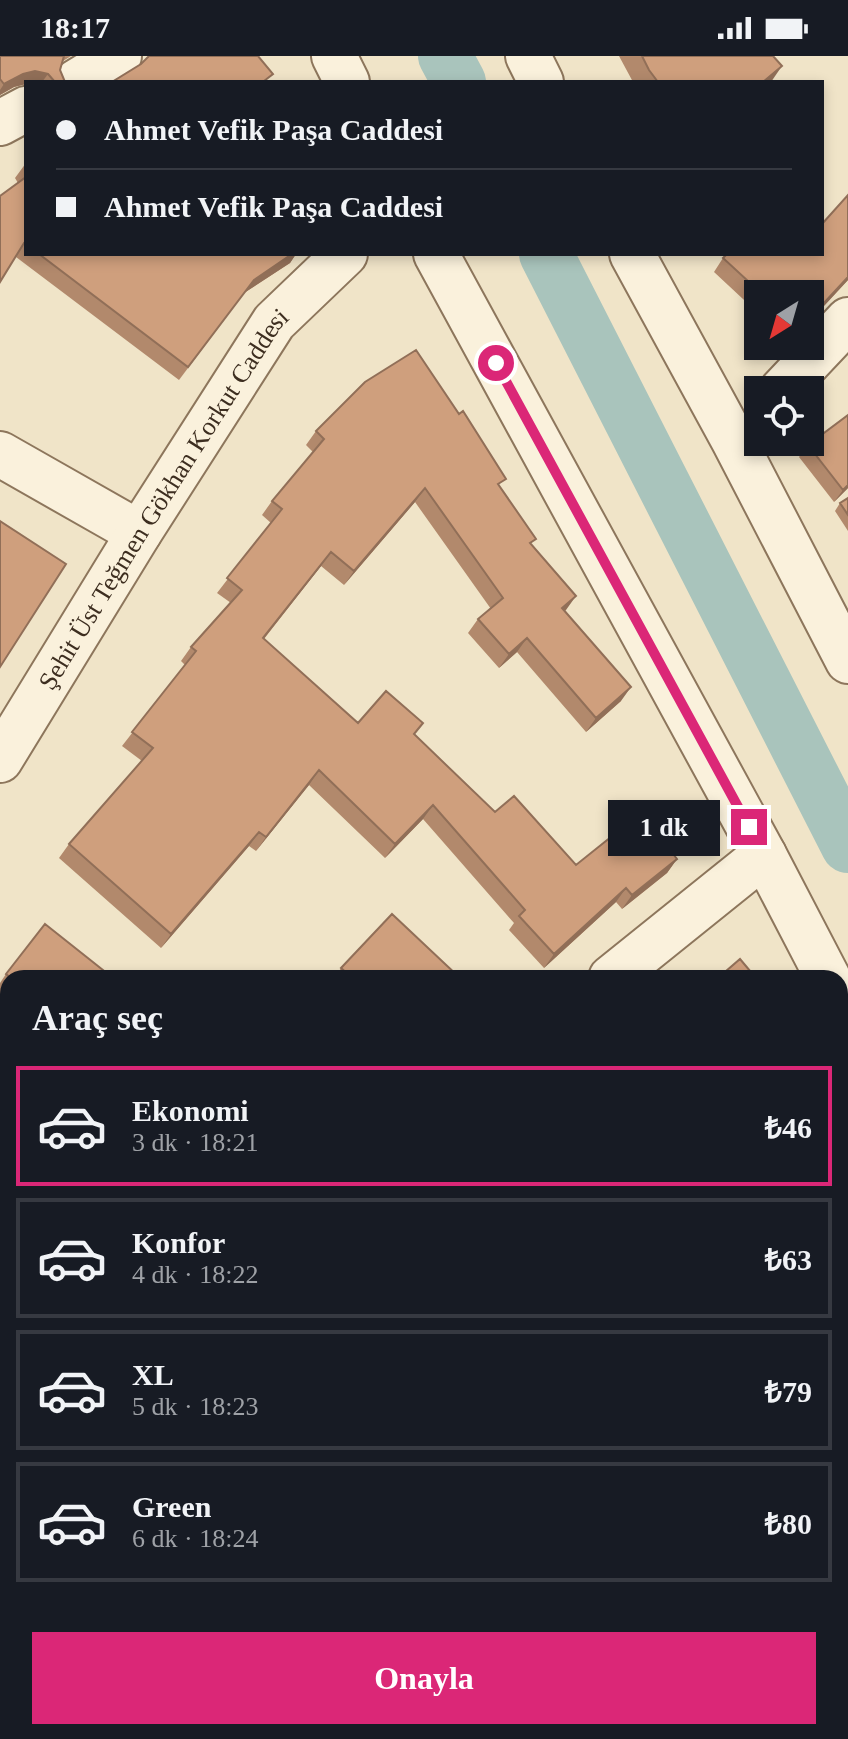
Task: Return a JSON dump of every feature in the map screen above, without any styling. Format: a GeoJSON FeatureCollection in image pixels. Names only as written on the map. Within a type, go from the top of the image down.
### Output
{"type":"FeatureCollection","features":[{"type":"Feature","properties":{"kind":"street"},"geometry":{"type":"LineString","coordinates":[[79,80],[119,56]]}},
{"type":"Feature","properties":{"kind":"street"},"geometry":{"type":"LineString","coordinates":[[334,56],[346,80]]}},
{"type":"Feature","properties":{"kind":"street"},"geometry":{"type":"LineString","coordinates":[[528,56],[540,80]]}},
{"type":"Feature","properties":{"kind":"street"},"geometry":{"type":"LineString","coordinates":[[0,123],[24,110]]}},
{"type":"Feature","properties":{"kind":"street","name":"Şehit Üst Teğmen Gökhan Korkut Caddesi"},"geometry":{"type":"LineString","coordinates":[[0,760],[139,533],[274,322],[343,256]]}},
{"type":"Feature","properties":{"kind":"street"},"geometry":{"type":"LineString","coordinates":[[437,256],[824,970]]}},
{"type":"Feature","properties":{"kind":"street"},"geometry":{"type":"LineString","coordinates":[[633,256],[744,425]]}},
{"type":"Feature","properties":{"kind":"street"},"geometry":{"type":"LineString","coordinates":[[795,376],[848,320]]}},
{"type":"Feature","properties":{"kind":"street"},"geometry":{"type":"LineString","coordinates":[[0,454],[139,533]]}},
{"type":"Feature","properties":{"kind":"street"},"geometry":{"type":"LineString","coordinates":[[758,456],[848,661]]}},
{"type":"Feature","properties":{"kind":"street"},"geometry":{"type":"LineString","coordinates":[[621,970],[764,855]]}},
{"type":"Feature","properties":{"kind":"building"},"geometry":{"type":"Polygon","coordinates":[[[0,56],[64,56],[60,70],[64,80],[53,80],[48,74],[35,71],[4,84],[0,79],[0,56]]]}},
{"type":"Feature","properties":{"kind":"building"},"geometry":{"type":"Polygon","coordinates":[[[149,56],[258,56],[273,74],[265,80],[115,80],[149,56]]]}},
{"type":"Feature","properties":{"kind":"building"},"geometry":{"type":"Polygon","coordinates":[[[642,56],[773,56],[782,66],[765,80],[656,80],[642,56]]]}},
{"type":"Feature","properties":{"kind":"building"},"geometry":{"type":"Polygon","coordinates":[[[24,178],[24,243],[0,282],[0,196],[24,178]]]}},
{"type":"Feature","properties":{"kind":"building"},"geometry":{"type":"Polygon","coordinates":[[[848,195],[848,277],[824,303],[824,280],[747,280],[723,258],[725,256],[824,256],[824,222],[848,195]]]}},
{"type":"Feature","properties":{"kind":"building"},"geometry":{"type":"Polygon","coordinates":[[[42,256],[289,256],[254,280],[188,367],[42,256]]]}},
{"type":"Feature","properties":{"kind":"building"},"geometry":{"type":"Polygon","coordinates":[[[416,350],[459,414],[463,411],[506,479],[498,484],[536,539],[530,543],[576,596],[562,608],[631,687],[596,718],[527,638],[509,654],[478,619],[503,598],[425,488],[354,571],[331,552],[263,638],[358,723],[386,691],[423,723],[414,734],[495,812],[514,796],[576,865],[641,813],[677,859],[632,895],[626,888],[554,954],[519,916],[525,910],[433,805],[395,844],[319,770],[266,837],[259,832],[171,934],[69,844],[153,748],[132,732],[196,651],[191,647],[242,590],[227,578],[282,509],[272,501],[324,439],[316,431],[365,382],[416,350]]]}},
{"type":"Feature","properties":{"kind":"building"},"geometry":{"type":"Polygon","coordinates":[[[848,415],[848,485],[843,490],[817,456],[824,456],[824,433],[848,415]]]}},
{"type":"Feature","properties":{"kind":"building"},"geometry":{"type":"Polygon","coordinates":[[[848,498],[848,515],[840,503],[848,498]]]}},
{"type":"Feature","properties":{"kind":"building"},"geometry":{"type":"Polygon","coordinates":[[[0,521],[66,564],[0,667],[0,521]]]}},
{"type":"Feature","properties":{"kind":"building"},"geometry":{"type":"Polygon","coordinates":[[[392,914],[452,970],[343,970],[341,968],[392,914]]]}},
{"type":"Feature","properties":{"kind":"building"},"geometry":{"type":"Polygon","coordinates":[[[45,924],[103,970],[9,970],[45,924]]]}},
{"type":"Feature","properties":{"kind":"building"},"geometry":{"type":"Polygon","coordinates":[[[740,959],[749,970],[727,970],[740,959]]]}},
{"type":"Feature","properties":{"kind":"waterway"},"geometry":{"type":"LineString","coordinates":[[445,56],[458,80]]}},
{"type":"Feature","properties":{"kind":"waterway"},"geometry":{"type":"LineString","coordinates":[[547,256],[848,846]]}},
{"type":"Feature","properties":{"kind":"route"},"geometry":{"type":"LineString","coordinates":[[496,363],[749,827]]}}]}
